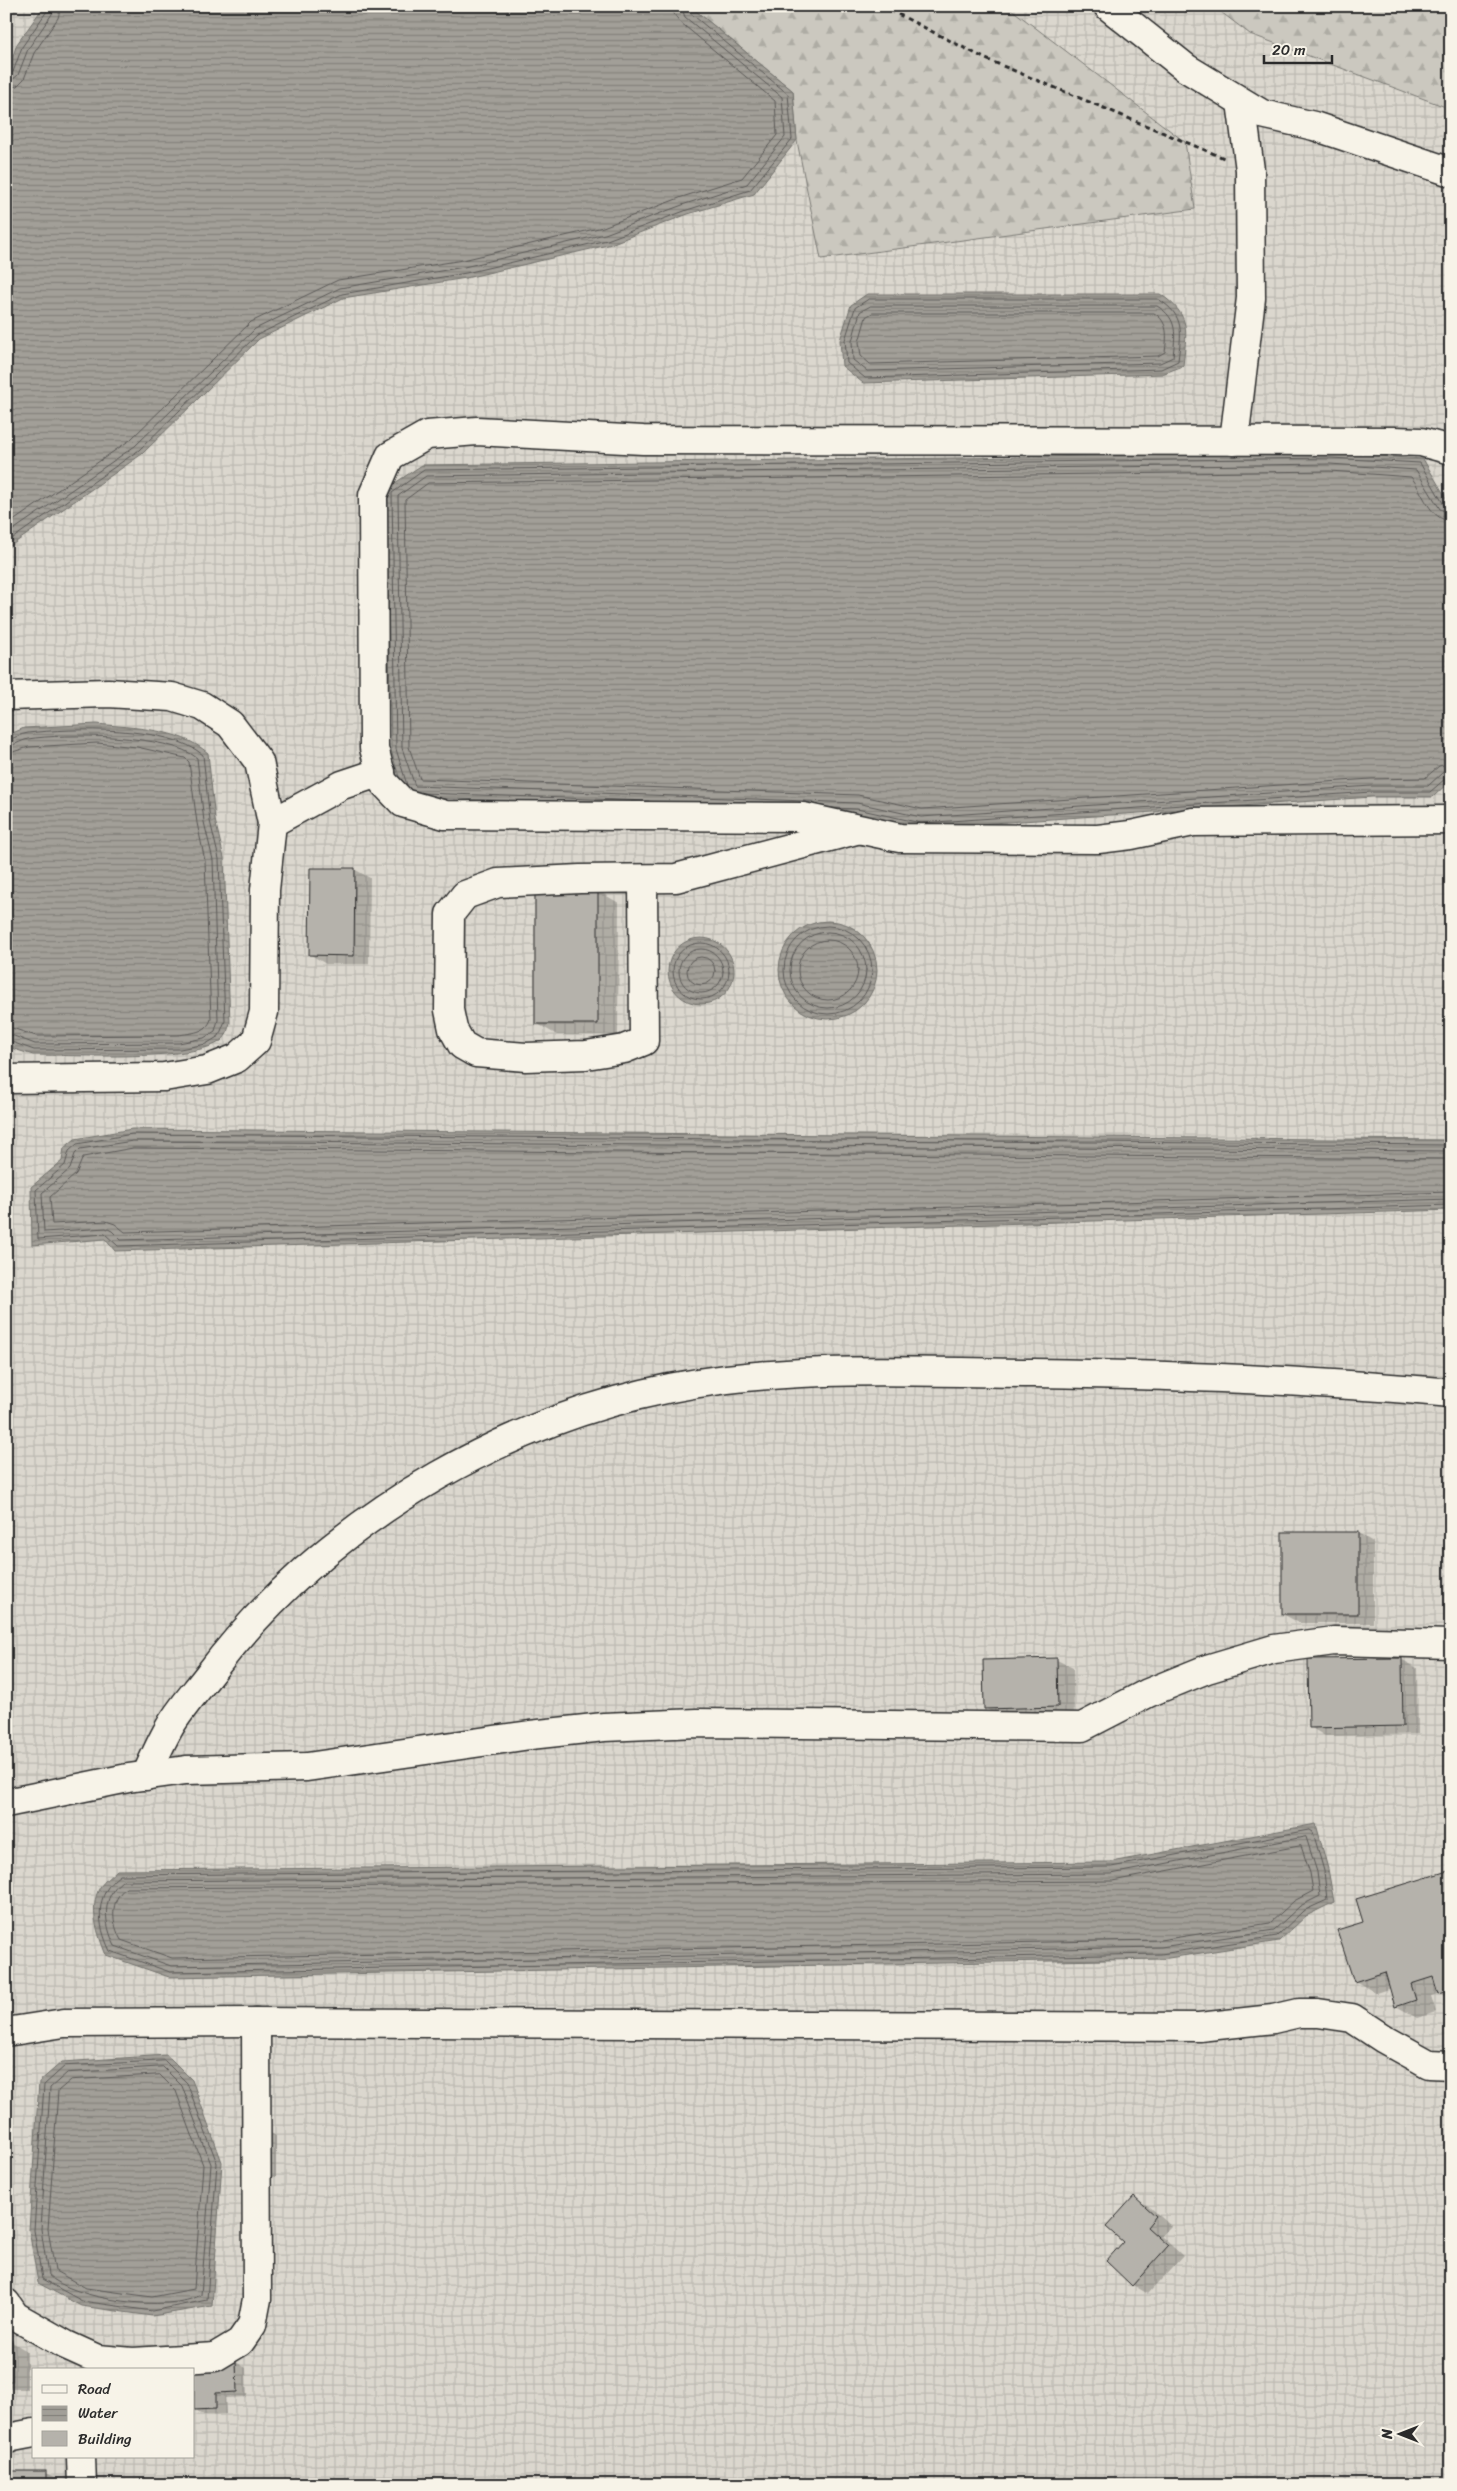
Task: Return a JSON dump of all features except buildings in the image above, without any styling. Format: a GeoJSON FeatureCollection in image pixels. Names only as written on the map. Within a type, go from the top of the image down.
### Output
{"type":"FeatureCollection","features":[{"type":"Feature","properties":{"kind":"lane"},"geometry":{"type":"LineString","coordinates":[[1108,6],[1186,68],[1262,114],[1314,126],[1451,172]]}},
{"type":"Feature","properties":{"kind":"lane"},"geometry":{"type":"LineString","coordinates":[[1234,441],[1251,298],[1250,170],[1241,102]]}},
{"type":"Feature","properties":{"kind":"lane"},"geometry":{"type":"LineString","coordinates":[[1451,450],[1421,442],[1394,441],[643,440],[477,432],[427,435],[390,456],[373,495],[374,748],[384,782],[402,803],[445,816],[803,817],[900,838],[1098,839],[1131,835],[1194,822],[1451,820]]}},
{"type":"Feature","properties":{"kind":"lane"},"geometry":{"type":"LineString","coordinates":[[6,696],[108,693],[172,697],[202,706],[230,724],[259,762],[272,823],[265,890],[264,1012],[256,1041],[237,1058],[207,1070],[164,1077],[6,1079]]}},
{"type":"Feature","properties":{"kind":"lane"},"geometry":{"type":"LineString","coordinates":[[272,823],[342,785],[381,772]]}},
{"type":"Feature","properties":{"kind":"lane"},"geometry":{"type":"LineString","coordinates":[[643,878],[644,1041],[624,1049],[586,1055],[526,1056],[476,1053],[462,1045],[453,1029],[449,1010],[450,914],[465,895],[498,883],[643,878],[676,878],[861,829]]}},
{"type":"Feature","properties":{"kind":"lane"},"geometry":{"type":"LineString","coordinates":[[146,1776],[170,1727],[235,1640],[296,1580],[355,1529],[411,1491],[477,1456],[540,1427],[598,1406],[659,1390],[728,1379],[869,1372],[1175,1376],[1350,1384],[1451,1393]]}},
{"type":"Feature","properties":{"kind":"lane"},"geometry":{"type":"LineString","coordinates":[[6,1803],[186,1770],[307,1767],[530,1735],[614,1726],[697,1723],[788,1723],[1082,1727],[1148,1693],[1207,1668],[1274,1649],[1334,1641],[1451,1644]]}},
{"type":"Feature","properties":{"kind":"lane"},"geometry":{"type":"LineString","coordinates":[[6,2032],[64,2023],[256,2022],[1199,2027],[1273,2019],[1299,2012],[1318,2012],[1352,2018],[1384,2039],[1429,2064],[1451,2065]]}},
{"type":"Feature","properties":{"kind":"lane"},"geometry":{"type":"LineString","coordinates":[[6,2303],[15,2316],[79,2360],[97,2359],[133,2362],[215,2357],[240,2342],[252,2325],[257,2299],[256,2022]]}},
{"type":"Feature","properties":{"kind":"lane"},"geometry":{"type":"LineString","coordinates":[[6,2440],[13,2436],[32,2433]]}},
{"type":"Feature","properties":{"kind":"lane"},"geometry":{"type":"LineString","coordinates":[[81,2458],[82,2485]]}},
{"type":"Feature","properties":{"kind":"path"},"geometry":{"type":"LineString","coordinates":[[882,6],[986,59],[1250,170]]}},
{"type":"Feature","properties":{"kind":"shaded area"},"geometry":{"type":"Polygon","coordinates":[[[6,6],[1451,6],[1451,2485],[6,2485],[6,6]]]}},
{"type":"Feature","properties":{"kind":"green space"},"geometry":{"type":"Polygon","coordinates":[[[690,6],[1007,6],[1185,142],[1195,209],[821,259],[797,141],[793,91],[690,6]]]}},
{"type":"Feature","properties":{"kind":"green space"},"geometry":{"type":"Polygon","coordinates":[[[1213,6],[1451,6],[1451,109],[1250,34],[1213,6]]]}},
{"type":"Feature","properties":{"kind":"water"},"geometry":{"type":"Polygon","coordinates":[[[44,6],[690,6],[793,91],[797,140],[754,194],[688,214],[608,245],[466,278],[343,298],[259,339],[142,454],[6,549],[6,76],[17,44],[44,6]]]}},
{"type":"Feature","properties":{"kind":"water"},"geometry":{"type":"Polygon","coordinates":[[[867,294],[1160,294],[1171,302],[1183,317],[1186,334],[1183,366],[1162,374],[863,383],[842,366],[840,340],[851,305],[867,294]]]}},
{"type":"Feature","properties":{"kind":"water"},"geometry":{"type":"Polygon","coordinates":[[[1331,453],[1423,459],[1451,506],[1451,780],[1433,797],[1372,797],[920,828],[856,814],[405,797],[391,750],[386,489],[422,465],[1331,453]]]}},
{"type":"Feature","properties":{"kind":"water"},"geometry":{"type":"Polygon","coordinates":[[[97,724],[140,728],[170,734],[183,738],[208,753],[215,820],[224,858],[230,1023],[224,1038],[208,1047],[187,1052],[132,1056],[33,1055],[11,1048],[6,1042],[6,736],[24,728],[97,724]]]}},
{"type":"Feature","properties":{"kind":"water"},"geometry":{"type":"Polygon","coordinates":[[[828,921],[847,925],[863,935],[873,951],[877,970],[873,989],[863,1005],[847,1015],[828,1019],[809,1015],[793,1005],[783,989],[779,970],[783,951],[793,935],[809,925],[828,921]]]}},
{"type":"Feature","properties":{"kind":"water"},"geometry":{"type":"Polygon","coordinates":[[[701,938],[714,941],[724,948],[731,958],[734,971],[731,984],[724,994],[714,1001],[701,1004],[688,1001],[678,994],[671,984],[668,971],[671,958],[678,948],[688,941],[701,938]]]}},
{"type":"Feature","properties":{"kind":"water"},"geometry":{"type":"Polygon","coordinates":[[[132,1129],[1451,1140],[1451,1210],[115,1251],[105,1239],[32,1245],[31,1187],[62,1161],[64,1148],[75,1139],[132,1129]]]}},
{"type":"Feature","properties":{"kind":"water"},"geometry":{"type":"Polygon","coordinates":[[[1316,1824],[1328,1869],[1334,1902],[1306,1916],[1279,1941],[1162,1959],[169,1977],[106,1955],[97,1930],[95,1912],[96,1895],[100,1887],[117,1870],[1111,1862],[1316,1824]]]}},
{"type":"Feature","properties":{"kind":"water"},"geometry":{"type":"Polygon","coordinates":[[[167,2055],[192,2080],[222,2162],[212,2306],[152,2316],[81,2306],[38,2283],[29,2230],[39,2082],[62,2062],[167,2055]]]}}]}
